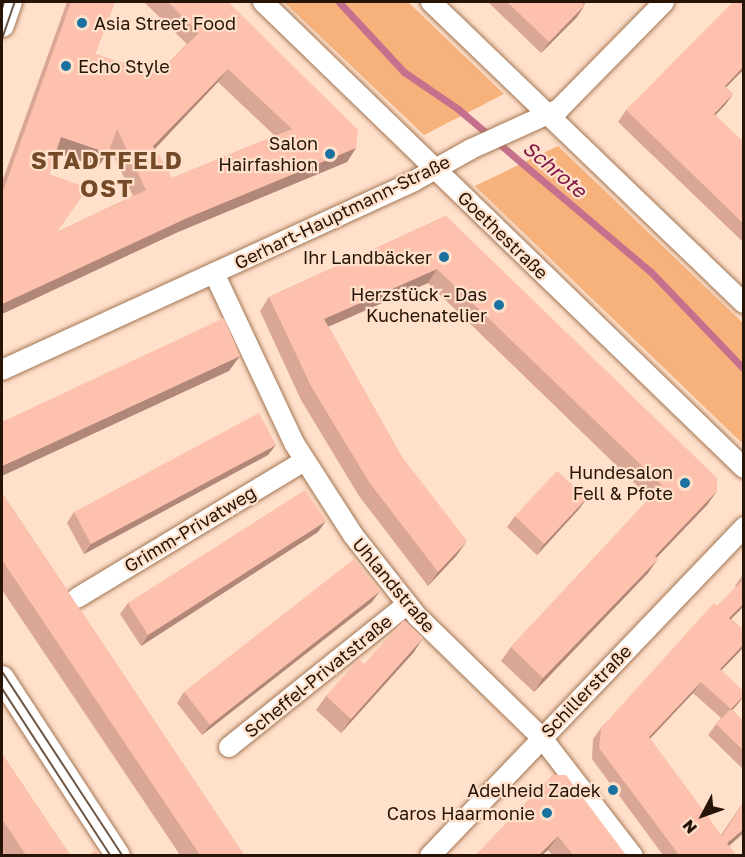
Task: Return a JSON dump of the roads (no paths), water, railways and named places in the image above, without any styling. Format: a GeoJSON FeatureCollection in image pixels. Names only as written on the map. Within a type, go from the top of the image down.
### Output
{"type":"FeatureCollection","features":[{"type":"Feature","properties":{"kind":"street"},"geometry":{"type":"LineString","coordinates":[[2,25],[10,2]]}},
{"type":"Feature","properties":{"kind":"street","name":"Goethestraße"},"geometry":{"type":"LineString","coordinates":[[263,2],[744,468]]}},
{"type":"Feature","properties":{"kind":"street"},"geometry":{"type":"LineString","coordinates":[[431,2],[744,303]]}},
{"type":"Feature","properties":{"kind":"street","name":"Gerhart-Hauptmann-Straße"},"geometry":{"type":"LineString","coordinates":[[2,370],[435,169],[508,130],[567,103],[664,2]]}},
{"type":"Feature","properties":{"kind":"street","name":"Uhlandstraße"},"geometry":{"type":"LineString","coordinates":[[214,273],[304,461],[406,605],[542,738],[633,855]]}},
{"type":"Feature","properties":{"kind":"street"},"geometry":{"type":"LineString","coordinates":[[2,352],[20,360]]}},
{"type":"Feature","properties":{"kind":"street","name":"Grimm-Privatweg"},"geometry":{"type":"LineString","coordinates":[[77,598],[304,461]]}},
{"type":"Feature","properties":{"kind":"street","name":"Schillerstraße"},"geometry":{"type":"LineString","coordinates":[[430,855],[744,527]]}},
{"type":"Feature","properties":{"kind":"street","name":"Scheffel-Privatstraße"},"geometry":{"type":"LineString","coordinates":[[229,747],[406,605]]}},
{"type":"Feature","properties":{"kind":"street"},"geometry":{"type":"LineString","coordinates":[[2,678],[118,855]]}},
{"type":"Feature","properties":{"kind":"waterway","name":"Schrote"},"geometry":{"type":"LineString","coordinates":[[339,2],[404,72],[458,109],[651,272],[744,369]]}},
{"type":"Feature","properties":{"kind":"tram line"},"geometry":{"type":"LineString","coordinates":[[2,9],[4,2]]}},
{"type":"Feature","properties":{"kind":"tram line"},"geometry":{"type":"LineString","coordinates":[[2,39],[15,2]]}},
{"type":"Feature","properties":{"kind":"tram line"},"geometry":{"type":"LineString","coordinates":[[2,671],[123,856]]}},
{"type":"Feature","properties":{"kind":"tram line"},"geometry":{"type":"LineString","coordinates":[[2,688],[111,856]]}},
{"type":"Feature","properties":{"kind":"place","name":"Asia Street Food"},"geometry":{"type":"Point","coordinates":[82,23]}},
{"type":"Feature","properties":{"kind":"place","name":"Echo Style"},"geometry":{"type":"Point","coordinates":[66,66]}},
{"type":"Feature","properties":{"kind":"place","name":"Salon Hairfashion"},"geometry":{"type":"Point","coordinates":[330,154]}},
{"type":"Feature","properties":{"kind":"place","name":"Ihr Landbäcker"},"geometry":{"type":"Point","coordinates":[444,257]}},
{"type":"Feature","properties":{"kind":"place","name":"Herzstück - Das Kuchenatelier"},"geometry":{"type":"Point","coordinates":[499,305]}},
{"type":"Feature","properties":{"kind":"place","name":"Hundesalon Fell & Pfote"},"geometry":{"type":"Point","coordinates":[685,483]}},
{"type":"Feature","properties":{"kind":"place","name":"Adelheid Zadek"},"geometry":{"type":"Point","coordinates":[613,790]}},
{"type":"Feature","properties":{"kind":"place","name":"Caros Haarmonie"},"geometry":{"type":"Point","coordinates":[547,813]}},
{"type":"Feature","properties":{"kind":"district","name":"STADTFELD OST"},"geometry":{"type":"Point","coordinates":[107,174]}}]}
